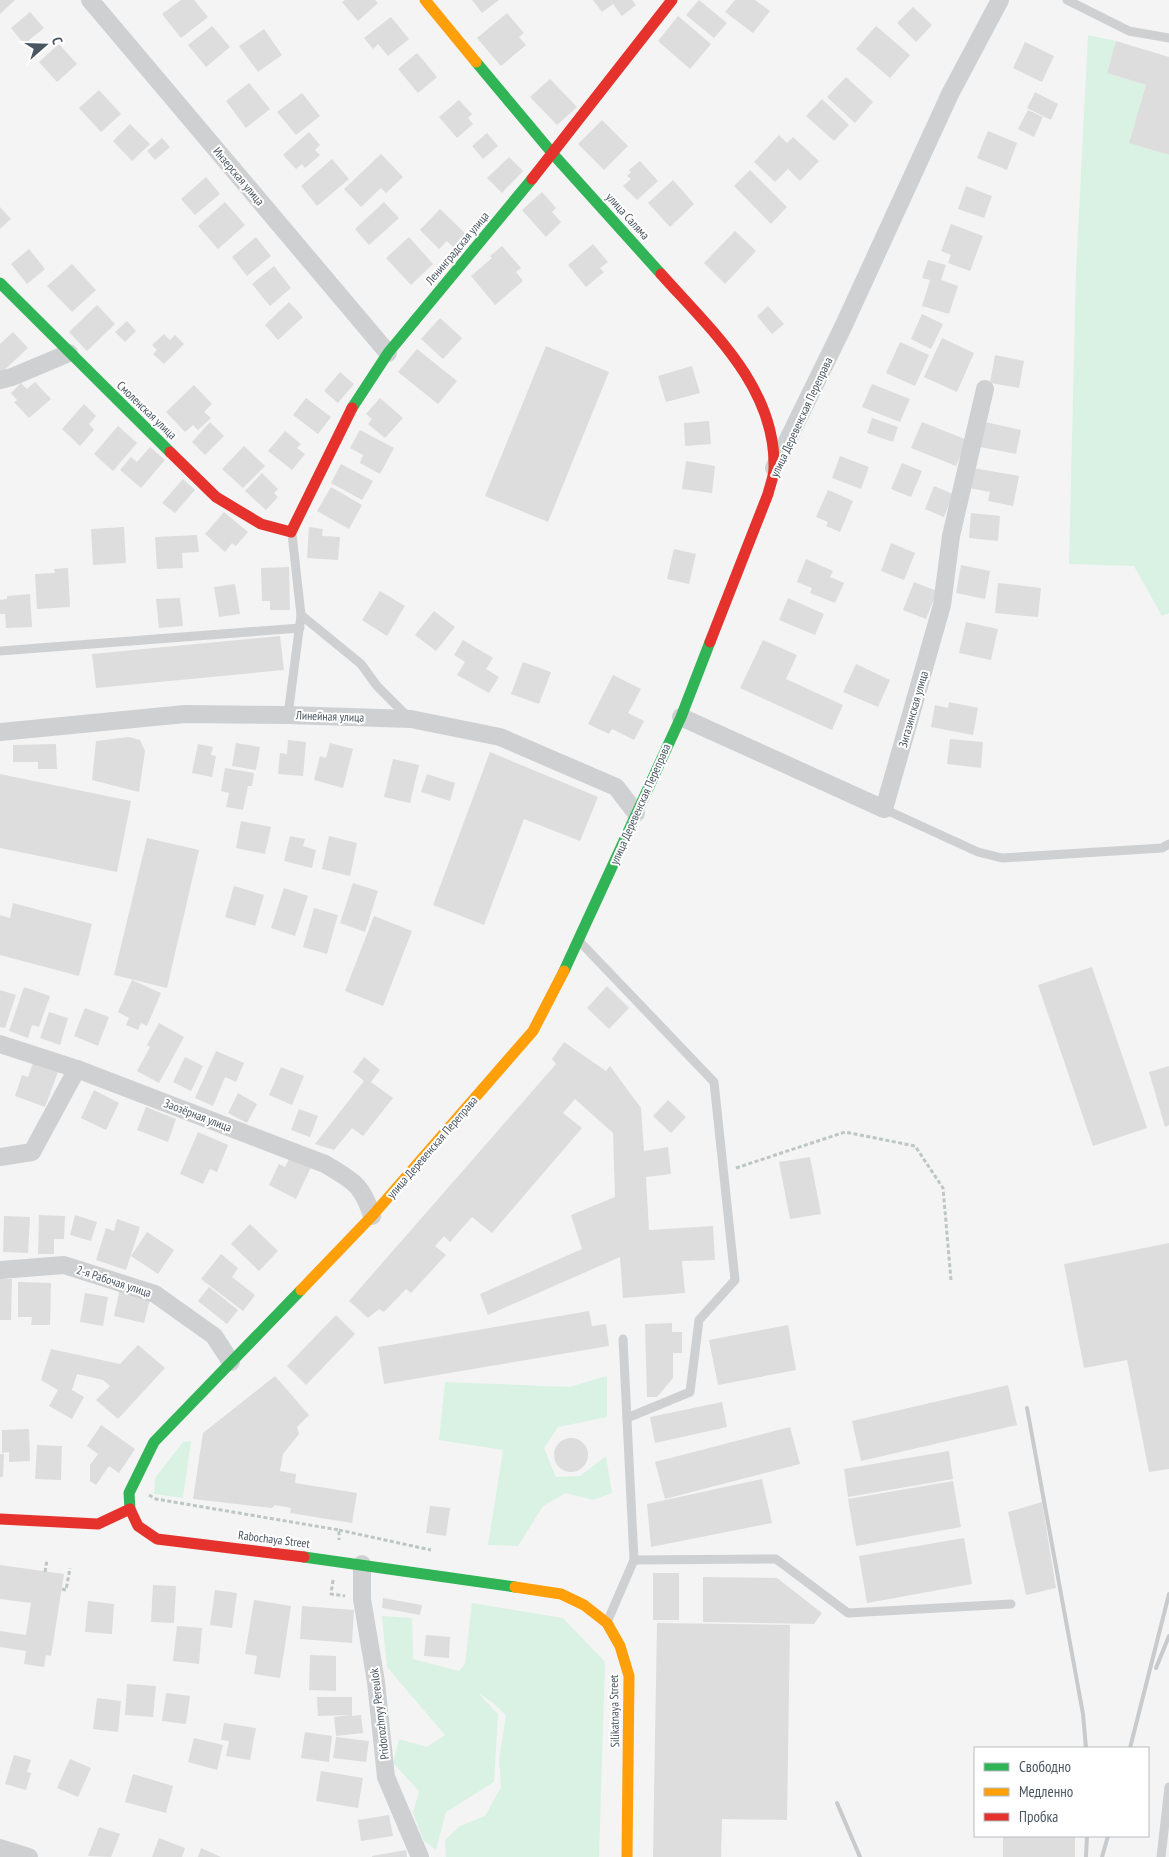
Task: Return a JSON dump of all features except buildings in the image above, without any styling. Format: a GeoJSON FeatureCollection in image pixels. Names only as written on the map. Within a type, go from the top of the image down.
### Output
{"type":"FeatureCollection","features":[{"type":"Feature","properties":{"kind":"street","name":"Инзерская улица"},"geometry":{"type":"LineString","coordinates":[[90,0],[388,353]]}},
{"type":"Feature","properties":{"kind":"street","name":"улица Саляма"},"geometry":{"type":"LineString","coordinates":[[425,0],[554,154],[736,358],[752,385],[768,422],[774,468]]}},
{"type":"Feature","properties":{"kind":"street","name":"улица Деревенская Переправа"},"geometry":{"type":"LineString","coordinates":[[130,1509],[130,1493],[154,1442],[372,1216],[532,1032],[579,941],[681,717],[768,494],[774,468],[843,327],[950,94],[1000,0]]}},
{"type":"Feature","properties":{"kind":"street","name":"Ленинградская улица"},"geometry":{"type":"LineString","coordinates":[[291,532],[352,408],[388,353],[554,154],[666,3]]}},
{"type":"Feature","properties":{"kind":"street","name":"Смоленская улица"},"geometry":{"type":"LineString","coordinates":[[0,283],[216,496],[261,524],[291,532]]}},
{"type":"Feature","properties":{"kind":"street"},"geometry":{"type":"LineString","coordinates":[[0,380],[12,378],[69,353]]}},
{"type":"Feature","properties":{"kind":"street","name":"Зигазинская улица"},"geometry":{"type":"LineString","coordinates":[[884,809],[942,604],[952,536],[985,389]]}},
{"type":"Feature","properties":{"kind":"street","name":"Линейная улица"},"geometry":{"type":"LineString","coordinates":[[0,732],[185,714],[288,715],[411,720],[500,737],[616,787],[636,813]]}},
{"type":"Feature","properties":{"kind":"street"},"geometry":{"type":"LineString","coordinates":[[681,717],[884,809]]}},
{"type":"Feature","properties":{"kind":"street","name":"Заозёрная улица"},"geometry":{"type":"LineString","coordinates":[[0,1044],[77,1069],[325,1164],[348,1178],[365,1194],[372,1216]]}},
{"type":"Feature","properties":{"kind":"street"},"geometry":{"type":"LineString","coordinates":[[0,1157],[32,1152],[77,1069]]}},
{"type":"Feature","properties":{"kind":"street","name":"2-я Рабочая улица"},"geometry":{"type":"LineString","coordinates":[[0,1270],[64,1265],[155,1294],[214,1336],[231,1362]]}},
{"type":"Feature","properties":{"kind":"street"},"geometry":{"type":"LineString","coordinates":[[0,1519],[98,1524],[130,1509]]}},
{"type":"Feature","properties":{"kind":"street","name":"Rabochaya Street"},"geometry":{"type":"LineString","coordinates":[[130,1509],[138,1526],[157,1539],[362,1564],[561,1594]]}},
{"type":"Feature","properties":{"kind":"street","name":"Pridorozhnyy Pereulok"},"geometry":{"type":"LineString","coordinates":[[362,1564],[362,1598],[376,1682],[386,1777],[420,1857]]}},
{"type":"Feature","properties":{"kind":"street","name":"Silikatnaya Street"},"geometry":{"type":"LineString","coordinates":[[561,1594],[584,1605],[607,1622],[620,1646],[629,1676],[627,1857]]}},
{"type":"Feature","properties":{"kind":"street"},"geometry":{"type":"LineString","coordinates":[[0,1848],[30,1857]]}},
{"type":"Feature","properties":{"kind":"lane"},"geometry":{"type":"LineString","coordinates":[[1067,0],[1128,31],[1169,38]]}},
{"type":"Feature","properties":{"kind":"lane"},"geometry":{"type":"LineString","coordinates":[[288,715],[301,615],[291,532]]}},
{"type":"Feature","properties":{"kind":"lane"},"geometry":{"type":"LineString","coordinates":[[301,615],[361,664],[377,686],[411,720]]}},
{"type":"Feature","properties":{"kind":"lane"},"geometry":{"type":"LineString","coordinates":[[0,651],[300,628]]}},
{"type":"Feature","properties":{"kind":"lane"},"geometry":{"type":"LineString","coordinates":[[884,809],[978,852],[1002,858],[1162,848],[1169,844]]}},
{"type":"Feature","properties":{"kind":"lane"},"geometry":{"type":"LineString","coordinates":[[579,941],[714,1082],[735,1280],[699,1320],[690,1392],[627,1418]]}},
{"type":"Feature","properties":{"kind":"lane"},"geometry":{"type":"LineString","coordinates":[[607,1622],[634,1560],[623,1339]]}},
{"type":"Feature","properties":{"kind":"lane"},"geometry":{"type":"LineString","coordinates":[[634,1560],[776,1559],[848,1613],[1011,1604]]}},
{"type":"Feature","properties":{"kind":"lane"},"geometry":{"type":"LineString","coordinates":[[1162,1857],[1169,1787]]}},
{"type":"Feature","properties":{"kind":"path"},"geometry":{"type":"LineString","coordinates":[[723,1172],[845,1132],[915,1146],[943,1188],[951,1280]]}},
{"type":"Feature","properties":{"kind":"path"},"geometry":{"type":"LineString","coordinates":[[146,1493],[156,1499],[339,1530],[431,1550]]}},
{"type":"Feature","properties":{"kind":"path"},"geometry":{"type":"LineString","coordinates":[[338,1543],[339,1530]]}},
{"type":"Feature","properties":{"kind":"path"},"geometry":{"type":"LineString","coordinates":[[46,1572],[47,1560]]}},
{"type":"Feature","properties":{"kind":"path"},"geometry":{"type":"LineString","coordinates":[[62,1589],[66,1590],[70,1568]]}},
{"type":"Feature","properties":{"kind":"path"},"geometry":{"type":"LineString","coordinates":[[331,1594],[334,1578]]}},
{"type":"Feature","properties":{"kind":"green space"},"geometry":{"type":"Polygon","coordinates":[[[1088,35],[1116,41],[1107,73],[1146,85],[1129,143],[1169,155],[1169,613],[1162,616],[1134,566],[1069,564],[1076,271],[1088,35]]]}},
{"type":"Feature","properties":{"kind":"green space"},"geometry":{"type":"Polygon","coordinates":[[[607,1376],[607,1417],[558,1427],[544,1448],[556,1477],[580,1476],[606,1456],[612,1493],[593,1500],[566,1493],[543,1506],[518,1546],[488,1545],[503,1450],[439,1440],[445,1382],[569,1387],[607,1376]]]}},
{"type":"Feature","properties":{"kind":"green space"},"geometry":{"type":"Polygon","coordinates":[[[191,1441],[183,1498],[154,1494],[155,1478],[183,1442],[191,1441]]]}},
{"type":"Feature","properties":{"kind":"green space"},"geometry":{"type":"Polygon","coordinates":[[[472,1603],[563,1618],[605,1662],[599,1857],[446,1857],[445,1840],[460,1826],[485,1816],[501,1787],[499,1759],[506,1715],[492,1702],[478,1693],[498,1714],[494,1782],[446,1812],[436,1850],[424,1841],[413,1813],[419,1791],[393,1763],[399,1739],[427,1747],[445,1735],[387,1667],[382,1616],[412,1618],[413,1659],[459,1671],[465,1664],[472,1603]]]}},
{"type":"Feature","properties":{"kind":"railway"},"geometry":{"type":"LineString","coordinates":[[1027,1408],[1083,1714],[1086,1747]]}},
{"type":"Feature","properties":{"kind":"railway"},"geometry":{"type":"LineString","coordinates":[[1130,1747],[1169,1594]]}},
{"type":"Feature","properties":{"kind":"railway"},"geometry":{"type":"LineString","coordinates":[[1156,1668],[1169,1636]]}},
{"type":"Feature","properties":{"kind":"railway"},"geometry":{"type":"LineString","coordinates":[[837,1803],[860,1857]]}},
{"type":"Feature","properties":{"kind":"railway"},"geometry":{"type":"LineString","coordinates":[[1086,1857],[1087,1837]]}},
{"type":"Feature","properties":{"kind":"railway"},"geometry":{"type":"LineString","coordinates":[[1102,1857],[1108,1837]]}},
{"type":"Feature","properties":{"kind":"traffic: fast"},"geometry":{"type":"LineString","coordinates":[[476,62],[553,154],[661,274]]}},
{"type":"Feature","properties":{"kind":"traffic: fast"},"geometry":{"type":"LineString","coordinates":[[352,408],[388,353],[532,179]]}},
{"type":"Feature","properties":{"kind":"traffic: fast"},"geometry":{"type":"LineString","coordinates":[[0,283],[170,452]]}},
{"type":"Feature","properties":{"kind":"traffic: fast"},"geometry":{"type":"LineString","coordinates":[[564,971],[681,717],[710,642]]}},
{"type":"Feature","properties":{"kind":"traffic: fast"},"geometry":{"type":"LineString","coordinates":[[130,1509],[129,1493],[154,1442],[301,1290]]}},
{"type":"Feature","properties":{"kind":"traffic: fast"},"geometry":{"type":"LineString","coordinates":[[304,1557],[515,1587]]}},
{"type":"Feature","properties":{"kind":"traffic: slow"},"geometry":{"type":"LineString","coordinates":[[425,0],[476,62]]}},
{"type":"Feature","properties":{"kind":"traffic: slow"},"geometry":{"type":"LineString","coordinates":[[301,1290],[372,1216],[533,1031],[564,971]]}},
{"type":"Feature","properties":{"kind":"traffic: slow"},"geometry":{"type":"LineString","coordinates":[[515,1587],[561,1594],[584,1605],[607,1623],[620,1646],[629,1676],[627,1857]]}},
{"type":"Feature","properties":{"kind":"traffic: jam"},"geometry":{"type":"LineString","coordinates":[[532,179],[672,0]]}},
{"type":"Feature","properties":{"kind":"traffic: jam"},"geometry":{"type":"LineString","coordinates":[[661,274],[700,316],[737,361],[764,411],[772,439],[773,478],[710,642]]}},
{"type":"Feature","properties":{"kind":"traffic: jam"},"geometry":{"type":"LineString","coordinates":[[170,452],[216,497],[261,524],[291,532],[352,408]]}},
{"type":"Feature","properties":{"kind":"traffic: jam"},"geometry":{"type":"LineString","coordinates":[[0,1519],[98,1524],[130,1509],[138,1526],[157,1539],[304,1557]]}}]}
